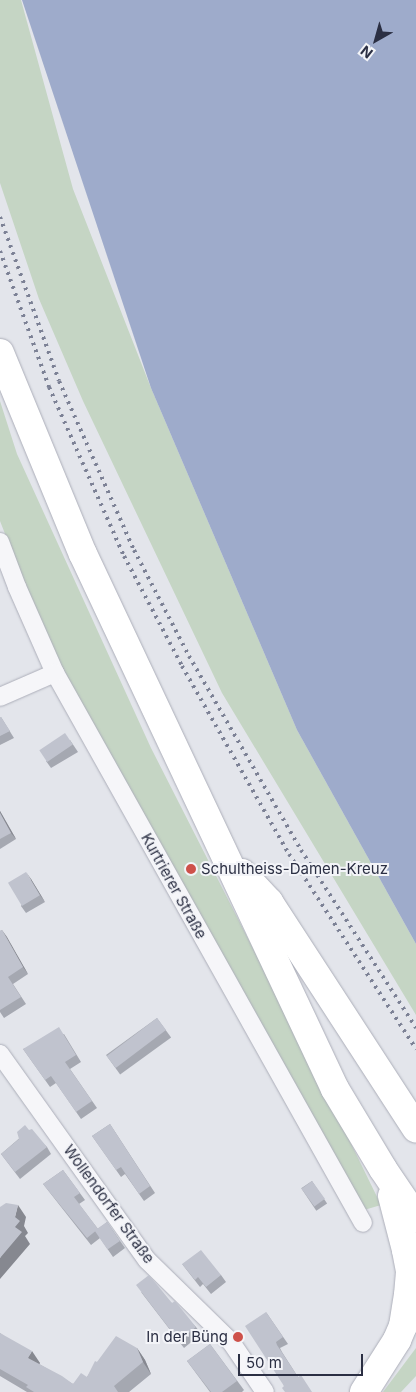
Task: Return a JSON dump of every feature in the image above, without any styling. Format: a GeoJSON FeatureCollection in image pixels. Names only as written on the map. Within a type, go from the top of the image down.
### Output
{"type":"FeatureCollection","features":[{"type":"Feature","properties":{"kind":"main road"},"geometry":{"type":"LineString","coordinates":[[0,353],[83,554],[335,1089],[382,1169],[416,1218]]}},
{"type":"Feature","properties":{"kind":"main road"},"geometry":{"type":"LineString","coordinates":[[225,855],[269,902],[416,1128]]}},
{"type":"Feature","properties":{"kind":"main road"},"geometry":{"type":"LineString","coordinates":[[364,1392],[396,1340],[406,1312],[410,1271],[403,1230],[382,1169]]}},
{"type":"Feature","properties":{"kind":"main road"},"geometry":{"type":"LineString","coordinates":[[396,1340],[416,1320]]}},
{"type":"Feature","properties":{"kind":"street","name":"Kurtrierer Straße"},"geometry":{"type":"LineString","coordinates":[[0,542],[17,587],[55,673],[363,1223]]}},
{"type":"Feature","properties":{"kind":"street"},"geometry":{"type":"LineString","coordinates":[[0,697],[55,673]]}},
{"type":"Feature","properties":{"kind":"street","name":"Wollendorfer Straße"},"geometry":{"type":"LineString","coordinates":[[0,1054],[147,1260],[231,1342],[265,1392]]}},
{"type":"Feature","properties":{"kind":"green space"},"geometry":{"type":"Polygon","coordinates":[[[0,0],[21,0],[73,189],[151,388],[297,730],[416,944],[416,1015],[222,693],[83,401],[39,299],[0,183],[0,0]]]}},
{"type":"Feature","properties":{"kind":"green space"},"geometry":{"type":"Polygon","coordinates":[[[0,401],[17,454],[151,748],[318,1076],[381,1205],[364,1210],[57,666],[0,521],[0,401]]]}},
{"type":"Feature","properties":{"kind":"green space"},"geometry":{"type":"Polygon","coordinates":[[[416,1348],[416,1376],[401,1392],[383,1392],[416,1348]]]}},
{"type":"Feature","properties":{"kind":"water"},"geometry":{"type":"Polygon","coordinates":[[[22,0],[416,0],[416,944],[297,730],[151,388],[22,0]]]}},
{"type":"Feature","properties":{"kind":"building"},"geometry":{"type":"Polygon","coordinates":[[[0,718],[10,731],[0,736],[0,718]]]}},
{"type":"Feature","properties":{"kind":"building"},"geometry":{"type":"Polygon","coordinates":[[[65,733],[73,745],[47,762],[39,750],[65,733]]]}},
{"type":"Feature","properties":{"kind":"building"},"geometry":{"type":"Polygon","coordinates":[[[0,813],[11,833],[0,839],[0,813]]]}},
{"type":"Feature","properties":{"kind":"building"},"geometry":{"type":"Polygon","coordinates":[[[26,872],[40,895],[22,906],[8,883],[26,872]]]}},
{"type":"Feature","properties":{"kind":"building"},"geometry":{"type":"Polygon","coordinates":[[[2,930],[23,967],[8,977],[21,997],[0,1010],[0,931],[2,930]]]}},
{"type":"Feature","properties":{"kind":"building"},"geometry":{"type":"Polygon","coordinates":[[[157,1018],[166,1030],[116,1068],[107,1056],[157,1018]]]}},
{"type":"Feature","properties":{"kind":"building"},"geometry":{"type":"Polygon","coordinates":[[[59,1027],[76,1055],[65,1062],[92,1101],[76,1112],[51,1076],[45,1080],[23,1049],[59,1027]]]}},
{"type":"Feature","properties":{"kind":"building"},"geometry":{"type":"Polygon","coordinates":[[[110,1124],[150,1186],[139,1194],[121,1167],[116,1170],[92,1136],[110,1124]]]}},
{"type":"Feature","properties":{"kind":"building"},"geometry":{"type":"Polygon","coordinates":[[[25,1125],[29,1130],[32,1129],[47,1147],[15,1172],[1,1154],[19,1139],[17,1132],[25,1125]]]}},
{"type":"Feature","properties":{"kind":"building"},"geometry":{"type":"Polygon","coordinates":[[[63,1170],[80,1193],[74,1197],[98,1229],[87,1238],[43,1184],[63,1170]]]}},
{"type":"Feature","properties":{"kind":"building"},"geometry":{"type":"Polygon","coordinates":[[[312,1181],[325,1199],[314,1206],[301,1189],[312,1181]]]}},
{"type":"Feature","properties":{"kind":"building"},"geometry":{"type":"Polygon","coordinates":[[[6,1203],[18,1205],[15,1217],[20,1221],[15,1227],[22,1232],[0,1258],[0,1207],[6,1203]]]}},
{"type":"Feature","properties":{"kind":"building"},"geometry":{"type":"Polygon","coordinates":[[[107,1222],[120,1241],[107,1249],[95,1230],[107,1222]]]}},
{"type":"Feature","properties":{"kind":"building"},"geometry":{"type":"Polygon","coordinates":[[[201,1250],[221,1275],[206,1287],[198,1277],[195,1280],[182,1264],[201,1250]]]}},
{"type":"Feature","properties":{"kind":"building"},"geometry":{"type":"Polygon","coordinates":[[[149,1275],[172,1303],[175,1301],[196,1327],[179,1341],[136,1285],[149,1275]]]}},
{"type":"Feature","properties":{"kind":"building"},"geometry":{"type":"Polygon","coordinates":[[[266,1312],[283,1337],[276,1342],[277,1345],[298,1377],[301,1375],[312,1392],[285,1392],[282,1388],[284,1386],[245,1326],[266,1312]]]}},
{"type":"Feature","properties":{"kind":"building"},"geometry":{"type":"Polygon","coordinates":[[[0,1333],[32,1351],[28,1358],[73,1384],[81,1373],[87,1377],[95,1361],[97,1362],[116,1336],[137,1348],[143,1362],[114,1386],[118,1392],[34,1392],[26,1387],[28,1385],[0,1369],[0,1333]]]}},
{"type":"Feature","properties":{"kind":"building"},"geometry":{"type":"Polygon","coordinates":[[[210,1344],[237,1381],[222,1392],[211,1392],[187,1361],[210,1344]]]}},
{"type":"Feature","properties":{"kind":"railway"},"geometry":{"type":"LineString","coordinates":[[0,217],[59,381],[134,550],[189,656],[301,850],[416,1028]]}},
{"type":"Feature","properties":{"kind":"railway"},"geometry":{"type":"LineString","coordinates":[[0,251],[49,387],[124,556],[182,666],[289,854],[416,1049]]}},
{"type":"Feature","properties":{"kind":"place","name":"Schultheiss-Damen-Kreuz"},"geometry":{"type":"Point","coordinates":[191,869]}},
{"type":"Feature","properties":{"kind":"place","name":"In der Büng"},"geometry":{"type":"Point","coordinates":[238,1337]}}]}
